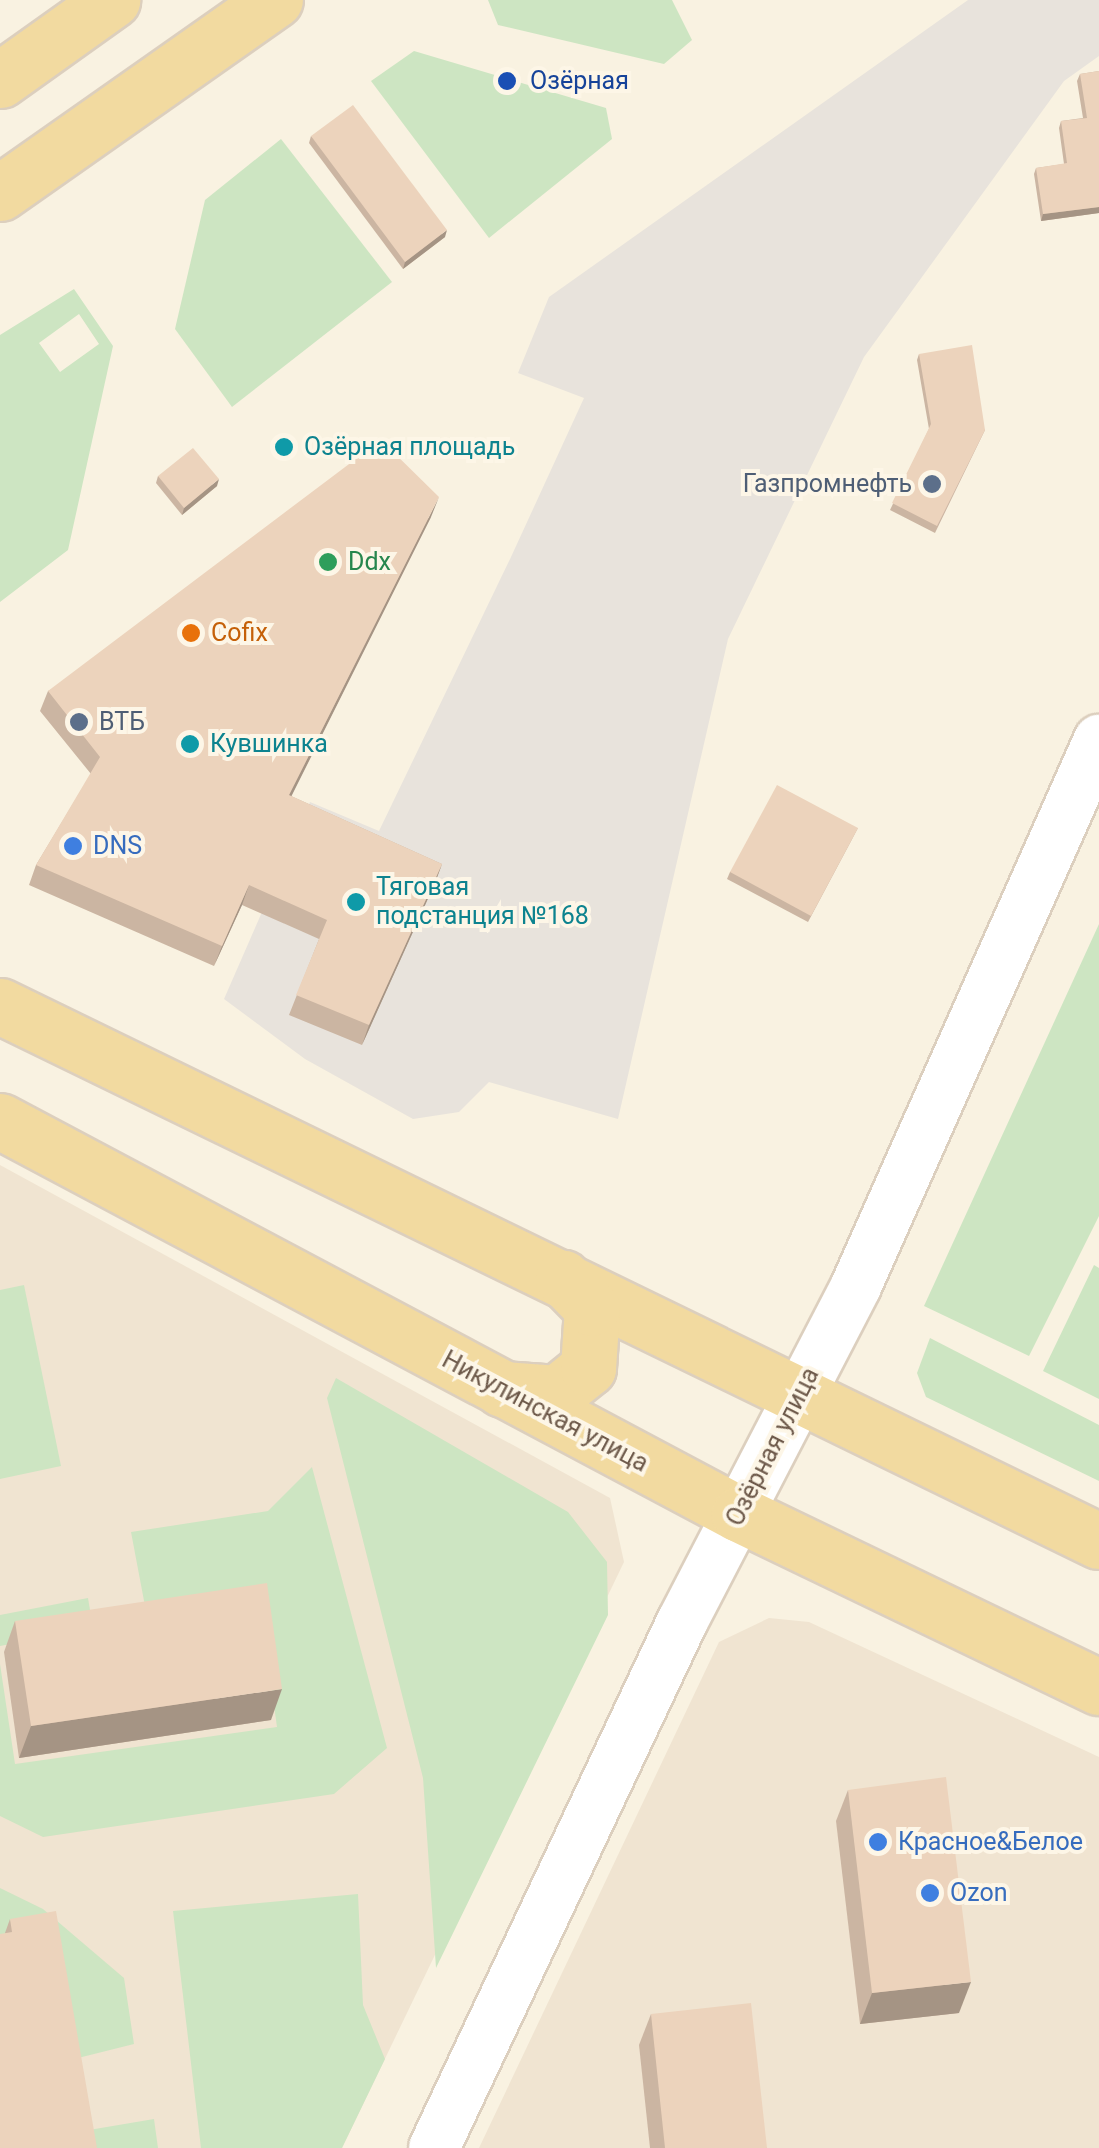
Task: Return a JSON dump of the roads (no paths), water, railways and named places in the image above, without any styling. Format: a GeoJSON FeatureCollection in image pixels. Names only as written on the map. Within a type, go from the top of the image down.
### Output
{"type":"FeatureCollection","features":[{"type":"Feature","properties":{"kind":"main road"},"geometry":{"type":"LineString","coordinates":[[0,80],[112,0]]}},
{"type":"Feature","properties":{"kind":"main road"},"geometry":{"type":"LineString","coordinates":[[0,193],[274,0]]}},
{"type":"Feature","properties":{"kind":"main road"},"geometry":{"type":"LineString","coordinates":[[0,1006],[1099,1542]]}},
{"type":"Feature","properties":{"kind":"main road","name":"Никулинская улица"},"geometry":{"type":"LineString","coordinates":[[0,1121],[739,1514],[1099,1687]]}},
{"type":"Feature","properties":{"kind":"main road"},"geometry":{"type":"LineString","coordinates":[[499,1388],[557,1394],[588,1368],[594,1318],[564,1278]]}},
{"type":"Feature","properties":{"kind":"street","name":"Озёрная улица"},"geometry":{"type":"LineString","coordinates":[[434,2148],[797,1398],[1099,740]]}},
{"type":"Feature","properties":{"kind":"place","name":"Озёрная"},"geometry":{"type":"Point","coordinates":[507,81]}},
{"type":"Feature","properties":{"kind":"place","name":"Озёрная площадь"},"geometry":{"type":"Point","coordinates":[284,447]}},
{"type":"Feature","properties":{"kind":"place","name":"Газпромнефть"},"geometry":{"type":"Point","coordinates":[932,484]}},
{"type":"Feature","properties":{"kind":"place","name":"Ddx"},"geometry":{"type":"Point","coordinates":[328,562]}},
{"type":"Feature","properties":{"kind":"place","name":"Cofix"},"geometry":{"type":"Point","coordinates":[191,633]}},
{"type":"Feature","properties":{"kind":"place","name":"ВТБ"},"geometry":{"type":"Point","coordinates":[79,722]}},
{"type":"Feature","properties":{"kind":"place","name":"Кувшинка"},"geometry":{"type":"Point","coordinates":[190,744]}},
{"type":"Feature","properties":{"kind":"place","name":"DNS"},"geometry":{"type":"Point","coordinates":[73,846]}},
{"type":"Feature","properties":{"kind":"place","name":"Тяговая подстанция №168"},"geometry":{"type":"Point","coordinates":[356,902]}},
{"type":"Feature","properties":{"kind":"place","name":"Красное&Белое"},"geometry":{"type":"Point","coordinates":[878,1842]}},
{"type":"Feature","properties":{"kind":"place","name":"Ozon"},"geometry":{"type":"Point","coordinates":[930,1893]}}]}
